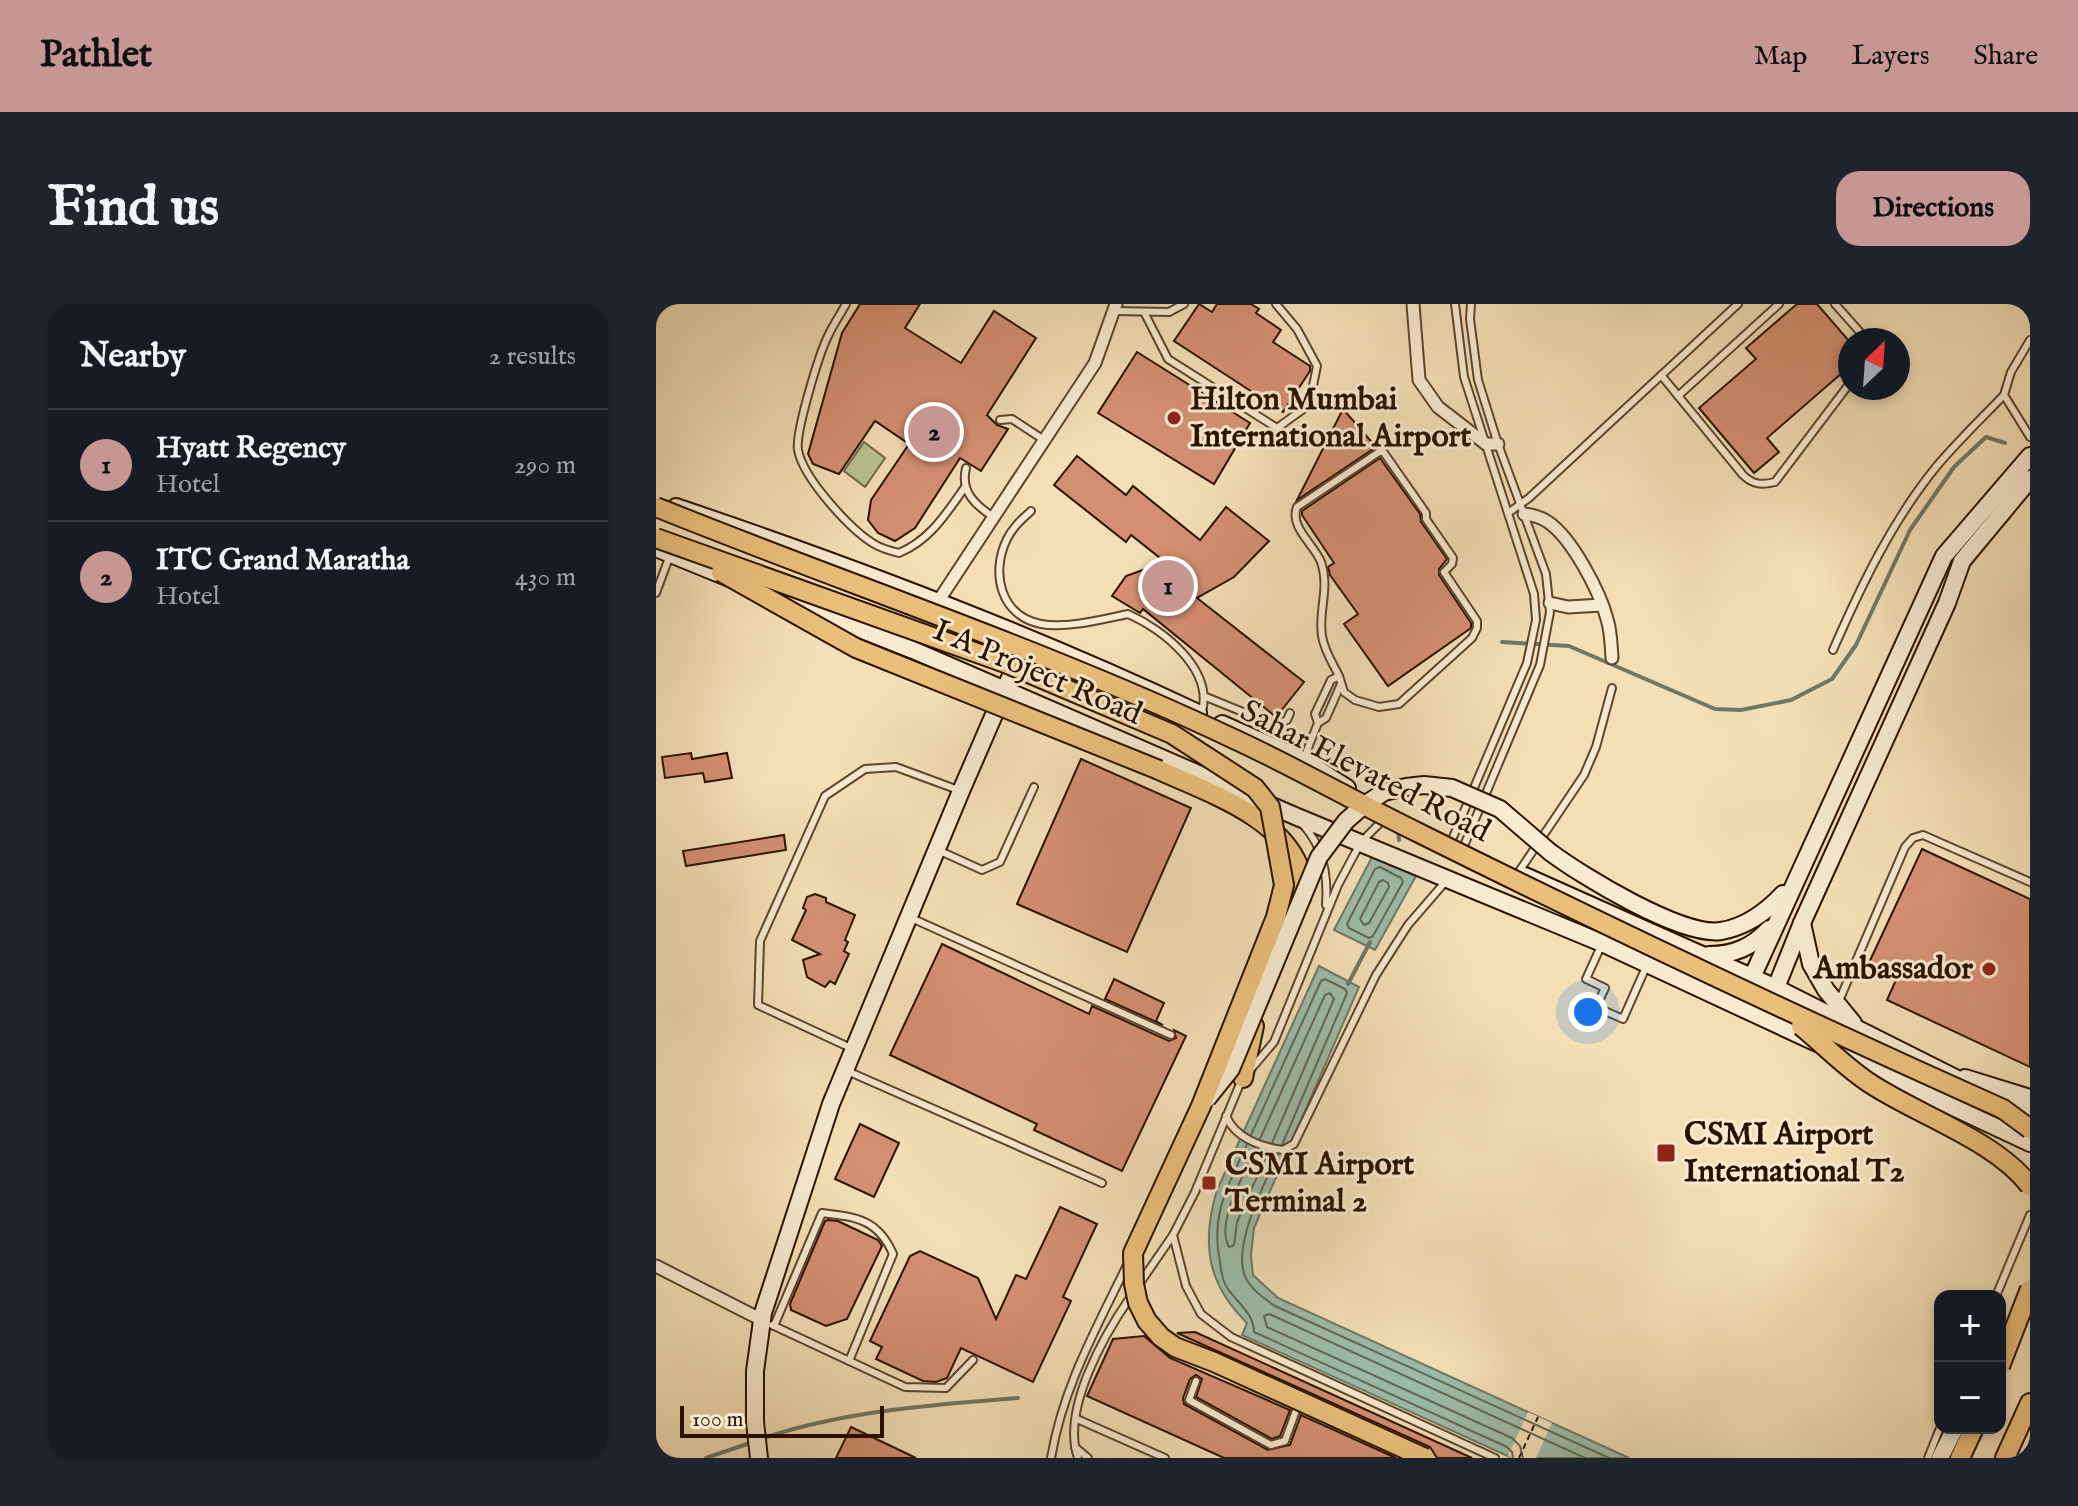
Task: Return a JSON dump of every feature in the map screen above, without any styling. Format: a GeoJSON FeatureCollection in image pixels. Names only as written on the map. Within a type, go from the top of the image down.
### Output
{"type":"FeatureCollection","features":[{"type":"Feature","properties":{"kind":"main road"},"geometry":{"type":"LineString","coordinates":[[1738,1007],[1944,556],[2030,456]]}},
{"type":"Feature","properties":{"kind":"main road"},"geometry":{"type":"LineString","coordinates":[[1762,1018],[1947,603],[1962,561],[2030,479]]}},
{"type":"Feature","properties":{"kind":"main road"},"geometry":{"type":"LineString","coordinates":[[656,500],[1023,630],[1303,760],[1389,815],[1776,988],[2030,1115]]}},
{"type":"Feature","properties":{"kind":"main road","name":"Sahar Elevated Road"},"geometry":{"type":"LineString","coordinates":[[656,507],[1026,647],[1234,739],[1418,833],[1783,1011],[2003,1109],[2030,1129]]}},
{"type":"Feature","properties":{"kind":"main road","name":"Sahar Elevated Road"},"geometry":{"type":"LineString","coordinates":[[656,538],[667,549],[1019,669],[1172,734],[1255,788],[1270,807],[1284,885],[1276,917],[1201,1106],[1133,1253]]}},
{"type":"Feature","properties":{"kind":"main road"},"geometry":{"type":"LineString","coordinates":[[667,549],[856,648],[1159,770],[1237,806],[1265,824],[1294,855],[1302,876],[1300,916],[1251,1032],[1243,1078]]}},
{"type":"Feature","properties":{"kind":"main road","name":"I A Project Road"},"geometry":{"type":"LineString","coordinates":[[667,549],[1602,943],[2030,1143]]}},
{"type":"Feature","properties":{"kind":"main road"},"geometry":{"type":"LineString","coordinates":[[759,1457],[755,1371],[831,1104],[1004,689],[1023,630]]}},
{"type":"Feature","properties":{"kind":"main road"},"geometry":{"type":"LineString","coordinates":[[1201,1106],[1231,1069],[1319,857],[1346,821],[1384,792],[1424,785],[1452,788],[1500,809],[1578,873],[1642,908],[1699,930],[1721,931],[1764,914],[1796,877]]}},
{"type":"Feature","properties":{"kind":"main road"},"geometry":{"type":"LineString","coordinates":[[1802,923],[1811,964],[1858,1030]]}},
{"type":"Feature","properties":{"kind":"main road"},"geometry":{"type":"LineString","coordinates":[[1703,955],[1727,955],[1745,948],[1774,925]]}},
{"type":"Feature","properties":{"kind":"main road"},"geometry":{"type":"LineString","coordinates":[[1783,1011],[1867,1082],[1966,1136],[2021,1173],[2030,1186]]}},
{"type":"Feature","properties":{"kind":"main road"},"geometry":{"type":"LineString","coordinates":[[1944,1072],[2030,1098]]}},
{"type":"Feature","properties":{"kind":"main road"},"geometry":{"type":"LineString","coordinates":[[1133,1253],[1138,1303],[1147,1321],[1175,1347],[1425,1458]]}},
{"type":"Feature","properties":{"kind":"main road"},"geometry":{"type":"LineString","coordinates":[[2002,1362],[2030,1289]]}},
{"type":"Feature","properties":{"kind":"main road"},"geometry":{"type":"LineString","coordinates":[[2006,1339],[2030,1327]]}},
{"type":"Feature","properties":{"kind":"main road"},"geometry":{"type":"LineString","coordinates":[[2005,1458],[2030,1403]]}},
{"type":"Feature","properties":{"kind":"main road"},"geometry":{"type":"LineString","coordinates":[[1940,1458],[1952,1434]]}},
{"type":"Feature","properties":{"kind":"main road"},"geometry":{"type":"LineString","coordinates":[[1960,1458],[1971,1434]]}},
{"type":"Feature","properties":{"kind":"street"},"geometry":{"type":"LineString","coordinates":[[1413,304],[1419,380],[1438,407],[1492,444]]}},
{"type":"Feature","properties":{"kind":"street"},"geometry":{"type":"LineString","coordinates":[[939,600],[1095,363],[1116,308]]}},
{"type":"Feature","properties":{"kind":"street"},"geometry":{"type":"LineString","coordinates":[[1522,509],[1550,522],[1565,539],[1593,584],[1608,621],[1612,658]]}},
{"type":"Feature","properties":{"kind":"street"},"geometry":{"type":"LineString","coordinates":[[1550,608],[1602,605]]}},
{"type":"Feature","properties":{"kind":"street"},"geometry":{"type":"LineString","coordinates":[[656,1266],[768,1323]]}},
{"type":"Feature","properties":{"kind":"lane"},"geometry":{"type":"LineString","coordinates":[[846,304],[826,339],[797,448],[804,465],[832,505],[853,529],[877,546],[899,553],[916,546],[939,525],[965,487],[966,468]]}},
{"type":"Feature","properties":{"kind":"lane"},"geometry":{"type":"LineString","coordinates":[[1116,308],[1169,312],[1184,304]]}},
{"type":"Feature","properties":{"kind":"lane"},"geometry":{"type":"LineString","coordinates":[[1144,312],[1168,359],[1277,428],[1309,405],[1317,366],[1297,329],[1276,304]]}},
{"type":"Feature","properties":{"kind":"lane"},"geometry":{"type":"LineString","coordinates":[[1455,304],[1464,377],[1522,509],[1546,574],[1550,608],[1540,665],[1457,845]]}},
{"type":"Feature","properties":{"kind":"lane"},"geometry":{"type":"LineString","coordinates":[[1457,845],[1527,663],[1536,620],[1534,594],[1508,513],[1478,380],[1471,304]]}},
{"type":"Feature","properties":{"kind":"lane"},"geometry":{"type":"LineString","coordinates":[[1508,513],[1522,509],[1738,304]]}},
{"type":"Feature","properties":{"kind":"lane"},"geometry":{"type":"LineString","coordinates":[[1678,396],[1779,304]]}},
{"type":"Feature","properties":{"kind":"lane"},"geometry":{"type":"LineString","coordinates":[[1835,304],[1856,328]]}},
{"type":"Feature","properties":{"kind":"lane"},"geometry":{"type":"LineString","coordinates":[[1833,650],[1891,532],[1935,469],[2004,395],[2011,372],[2030,340]]}},
{"type":"Feature","properties":{"kind":"lane"},"geometry":{"type":"LineString","coordinates":[[1661,375],[1748,481],[1767,484],[1775,482],[1838,399]]}},
{"type":"Feature","properties":{"kind":"lane"},"geometry":{"type":"LineString","coordinates":[[2004,395],[2030,437]]}},
{"type":"Feature","properties":{"kind":"lane"},"geometry":{"type":"LineString","coordinates":[[1000,420],[1012,419],[1044,440]]}},
{"type":"Feature","properties":{"kind":"lane"},"geometry":{"type":"LineString","coordinates":[[1303,760],[1318,723],[1326,718],[1340,680],[1322,638],[1321,616],[1325,597],[1320,559],[1298,525],[1294,512],[1382,450],[1453,558],[1452,564],[1444,572],[1478,625],[1472,638],[1399,704],[1379,707],[1355,700],[1344,692],[1340,680]]}},
{"type":"Feature","properties":{"kind":"lane"},"geometry":{"type":"LineString","coordinates":[[965,487],[975,505],[995,518]]}},
{"type":"Feature","properties":{"kind":"lane"},"geometry":{"type":"LineString","coordinates":[[1031,511],[1015,525],[1006,541],[998,578],[1023,630],[1128,614],[1161,635],[1194,666],[1206,697],[1201,715]]}},
{"type":"Feature","properties":{"kind":"lane"},"geometry":{"type":"LineString","coordinates":[[656,593],[667,549]]}},
{"type":"Feature","properties":{"kind":"lane"},"geometry":{"type":"LineString","coordinates":[[1530,650],[1543,654]]}},
{"type":"Feature","properties":{"kind":"lane"},"geometry":{"type":"LineString","coordinates":[[1318,723],[1315,714],[1331,680],[1340,680]]}},
{"type":"Feature","properties":{"kind":"lane"},"geometry":{"type":"LineString","coordinates":[[1518,873],[1584,775],[1596,747],[1612,688]]}},
{"type":"Feature","properties":{"kind":"lane"},"geometry":{"type":"LineString","coordinates":[[1206,697],[1264,723],[1275,725],[1287,720],[1290,713]]}},
{"type":"Feature","properties":{"kind":"lane"},"geometry":{"type":"LineString","coordinates":[[854,1050],[758,1005],[760,941],[825,796],[865,769],[896,767],[961,791]]}},
{"type":"Feature","properties":{"kind":"lane"},"geometry":{"type":"LineString","coordinates":[[937,849],[982,870],[1000,862],[1034,787]]}},
{"type":"Feature","properties":{"kind":"lane"},"geometry":{"type":"LineString","coordinates":[[1078,1458],[1074,1447],[1080,1395],[1102,1344],[1173,1235],[1243,1078],[1274,1042],[1325,913],[1361,842],[1389,815]]}},
{"type":"Feature","properties":{"kind":"lane"},"geometry":{"type":"LineString","coordinates":[[1295,816],[1311,834],[1324,864],[1328,884],[1325,913]]}},
{"type":"Feature","properties":{"kind":"lane"},"geometry":{"type":"LineString","coordinates":[[1837,1004],[1905,847],[1913,838],[1923,835],[2030,882]]}},
{"type":"Feature","properties":{"kind":"lane"},"geometry":{"type":"LineString","coordinates":[[1226,1116],[1235,1132],[1264,1146],[1287,1150],[1294,1144],[1376,975],[1408,925],[1448,879]]}},
{"type":"Feature","properties":{"kind":"lane"},"geometry":{"type":"LineString","coordinates":[[909,917],[1171,1035]]}},
{"type":"Feature","properties":{"kind":"lane"},"geometry":{"type":"LineString","coordinates":[[1602,943],[1586,979],[1605,988],[1596,1007],[1623,1019],[1647,964]]}},
{"type":"Feature","properties":{"kind":"lane"},"geometry":{"type":"LineString","coordinates":[[845,1070],[1102,1183]]}},
{"type":"Feature","properties":{"kind":"lane"},"geometry":{"type":"LineString","coordinates":[[849,1361],[893,1254],[886,1237],[860,1218],[822,1213],[768,1323],[849,1361],[905,1387],[946,1388],[973,1360]]}},
{"type":"Feature","properties":{"kind":"lane"},"geometry":{"type":"LineString","coordinates":[[1999,1290],[2030,1215]]}},
{"type":"Feature","properties":{"kind":"lane"},"geometry":{"type":"LineString","coordinates":[[1173,1235],[1186,1286],[1201,1314],[1231,1337],[1495,1458]]}},
{"type":"Feature","properties":{"kind":"lane","name":"Sahar Elevated Road"},"geometry":{"type":"LineString","coordinates":[[1051,1458],[1057,1421],[1072,1378],[1133,1253]]}},
{"type":"Feature","properties":{"kind":"lane"},"geometry":{"type":"LineString","coordinates":[[1196,1381],[1189,1400],[1271,1445],[1285,1441],[1299,1401]]}},
{"type":"Feature","properties":{"kind":"lane"},"geometry":{"type":"LineString","coordinates":[[1077,1419],[1165,1458]]}},
{"type":"Feature","properties":{"kind":"lane"},"geometry":{"type":"LineString","coordinates":[[1928,1458],[1938,1434]]}},
{"type":"Feature","properties":{"kind":"lane"},"geometry":{"type":"LineString","coordinates":[[1074,1447],[1088,1458]]}},
{"type":"Feature","properties":{"kind":"path"},"geometry":{"type":"LineString","coordinates":[[1519,1458],[1538,1417]]}},
{"type":"Feature","properties":{"kind":"green space"},"geometry":{"type":"Polygon","coordinates":[[[864,442],[885,458],[865,487],[844,471],[864,442]]]}},
{"type":"Feature","properties":{"kind":"water"},"geometry":{"type":"Polygon","coordinates":[[[1373,855],[1416,876],[1375,950],[1334,930],[1373,855]]]}},
{"type":"Feature","properties":{"kind":"water"},"geometry":{"type":"Polygon","coordinates":[[[1319,966],[1359,987],[1254,1228],[1251,1255],[1253,1275],[1278,1298],[1629,1458],[1512,1458],[1242,1335],[1247,1323],[1223,1293],[1211,1262],[1209,1228],[1212,1209],[1217,1190],[1319,966]]]}},
{"type":"Feature","properties":{"kind":"pier"},"geometry":{"type":"Polygon","coordinates":[[[1528,1412],[1552,1423],[1536,1458],[1512,1458],[1508,1456],[1528,1412]]]}},
{"type":"Feature","properties":{"kind":"building"},"geometry":{"type":"Polygon","coordinates":[[[860,304],[920,304],[905,328],[961,363],[994,311],[1036,338],[987,415],[997,425],[1008,429],[981,471],[960,458],[915,528],[895,541],[878,533],[868,520],[871,500],[909,444],[875,421],[839,474],[813,464],[808,454],[842,333],[860,304]]]}},
{"type":"Feature","properties":{"kind":"building"},"geometry":{"type":"Polygon","coordinates":[[[1199,304],[1212,312],[1217,304],[1251,304],[1259,309],[1256,313],[1281,330],[1273,342],[1310,366],[1310,371],[1283,412],[1174,341],[1199,304]]]}},
{"type":"Feature","properties":{"kind":"building"},"geometry":{"type":"Polygon","coordinates":[[[1797,304],[1817,304],[1838,328],[1838,376],[1767,438],[1779,452],[1754,473],[1699,408],[1756,359],[1746,348],[1797,304]]]}},
{"type":"Feature","properties":{"kind":"building","name":"Hilton Mumbai International Airport"},"geometry":{"type":"Polygon","coordinates":[[[1137,352],[1250,423],[1214,484],[1098,413],[1137,352]]]}},
{"type":"Feature","properties":{"kind":"building"},"geometry":{"type":"Polygon","coordinates":[[[1343,409],[1376,447],[1297,500],[1343,409]]]}},
{"type":"Feature","properties":{"kind":"building"},"geometry":{"type":"Polygon","coordinates":[[[1077,456],[1126,495],[1133,486],[1200,540],[1226,507],[1269,541],[1234,577],[1197,598],[1304,682],[1276,717],[1143,609],[1140,613],[1112,596],[1126,576],[1165,562],[1131,535],[1126,542],[1054,485],[1077,456]]]}},
{"type":"Feature","properties":{"kind":"building"},"geometry":{"type":"Polygon","coordinates":[[[1380,458],[1447,559],[1439,569],[1439,575],[1471,623],[1471,628],[1388,686],[1344,624],[1358,614],[1330,575],[1328,567],[1334,563],[1302,515],[1302,511],[1380,458]]]}},
{"type":"Feature","properties":{"kind":"building"},"geometry":{"type":"Polygon","coordinates":[[[691,753],[692,759],[727,753],[732,778],[705,782],[703,773],[665,778],[662,757],[691,753]]]}},
{"type":"Feature","properties":{"kind":"building"},"geometry":{"type":"Polygon","coordinates":[[[1081,759],[1191,808],[1127,952],[1017,904],[1081,759]]]}},
{"type":"Feature","properties":{"kind":"building"},"geometry":{"type":"Polygon","coordinates":[[[784,835],[786,850],[686,866],[683,851],[784,835]]]}},
{"type":"Feature","properties":{"kind":"building"},"geometry":{"type":"Polygon","coordinates":[[[1922,849],[2030,899],[2030,1067],[1887,1000],[1896,980],[1867,967],[1922,849]]]}},
{"type":"Feature","properties":{"kind":"building"},"geometry":{"type":"Polygon","coordinates":[[[815,894],[855,915],[845,940],[848,942],[844,951],[849,954],[835,984],[830,981],[825,987],[807,977],[803,960],[820,954],[792,940],[806,910],[803,908],[807,897],[815,894]]]}},
{"type":"Feature","properties":{"kind":"building"},"geometry":{"type":"Polygon","coordinates":[[[942,944],[1089,1014],[1092,1006],[1169,1041],[1176,1038],[1174,1030],[1186,1036],[1122,1171],[1034,1130],[1037,1124],[890,1055],[942,944]]]}},
{"type":"Feature","properties":{"kind":"building"},"geometry":{"type":"Polygon","coordinates":[[[1114,979],[1164,1003],[1156,1021],[1163,1025],[1105,999],[1114,979]]]}},
{"type":"Feature","properties":{"kind":"building"},"geometry":{"type":"Polygon","coordinates":[[[860,1124],[899,1143],[874,1197],[835,1179],[860,1124]]]}},
{"type":"Feature","properties":{"kind":"building"},"geometry":{"type":"Polygon","coordinates":[[[1060,1207],[1097,1224],[1063,1297],[1071,1301],[1033,1382],[961,1348],[947,1378],[936,1382],[923,1381],[876,1359],[882,1347],[870,1341],[910,1256],[920,1251],[978,1278],[996,1319],[1016,1275],[1026,1279],[1060,1207]]]}},
{"type":"Feature","properties":{"kind":"building"},"geometry":{"type":"Polygon","coordinates":[[[828,1220],[838,1221],[878,1240],[882,1246],[847,1319],[826,1326],[791,1310],[790,1304],[828,1220]]]}},
{"type":"Feature","properties":{"kind":"building"},"geometry":{"type":"Polygon","coordinates":[[[1195,1332],[1472,1458],[1437,1458],[1430,1447],[1177,1333],[1195,1332]]]}},
{"type":"Feature","properties":{"kind":"building"},"geometry":{"type":"Polygon","coordinates":[[[1144,1336],[1170,1358],[1290,1410],[1280,1436],[1272,1439],[1196,1397],[1202,1379],[1196,1375],[1190,1379],[1184,1404],[1268,1450],[1290,1445],[1301,1415],[1396,1458],[1224,1458],[1087,1396],[1113,1339],[1144,1336]]]}},
{"type":"Feature","properties":{"kind":"building"},"geometry":{"type":"Polygon","coordinates":[[[851,1427],[916,1458],[836,1458],[851,1427]]]}},
{"type":"Feature","properties":{"kind":"waterway"},"geometry":{"type":"LineString","coordinates":[[1502,642],[1569,646],[1715,709],[1741,710],[1791,700],[1832,679],[1856,645],[1910,530],[1954,467],[1986,437],[2005,443]]}},
{"type":"Feature","properties":{"kind":"waterway"},"geometry":{"type":"LineString","coordinates":[[1398,828],[1399,840]]}},
{"type":"Feature","properties":{"kind":"waterway"},"geometry":{"type":"LineString","coordinates":[[1348,984],[1370,942]]}},
{"type":"Feature","properties":{"kind":"waterway"},"geometry":{"type":"LineString","coordinates":[[761,1439],[792,1429],[856,1416],[1018,1398]]}},
{"type":"Feature","properties":{"kind":"waterway"},"geometry":{"type":"LineString","coordinates":[[706,1458],[753,1442]]}},
{"type":"Feature","properties":{"kind":"place","name":"Hilton Mumbai International Airport"},"geometry":{"type":"Point","coordinates":[1174,418]}},
{"type":"Feature","properties":{"kind":"place","name":"ITC Grand Maratha"},"geometry":{"type":"Point","coordinates":[934,432]}},
{"type":"Feature","properties":{"kind":"place","name":"Hyatt Regency"},"geometry":{"type":"Point","coordinates":[1168,586]}},
{"type":"Feature","properties":{"kind":"place","name":"Ambassador"},"geometry":{"type":"Point","coordinates":[1989,969]}},
{"type":"Feature","properties":{"kind":"place","name":"CSMI Airport International T2"},"geometry":{"type":"Point","coordinates":[1666,1153]}},
{"type":"Feature","properties":{"kind":"place","name":"CSMI Airport Terminal 2"},"geometry":{"type":"Point","coordinates":[1209,1183]}}]}
